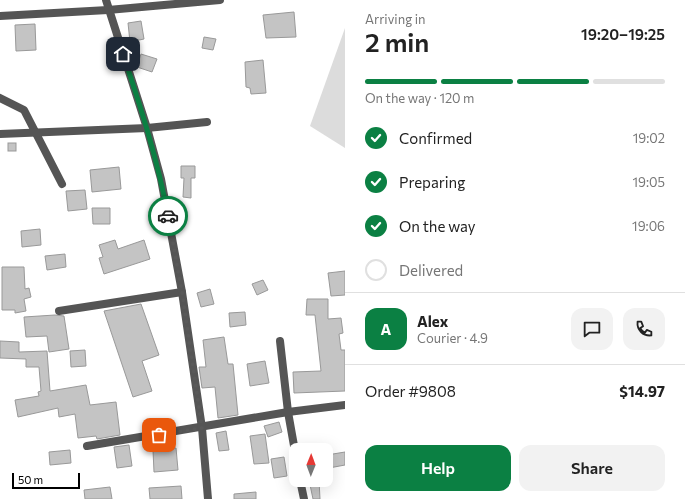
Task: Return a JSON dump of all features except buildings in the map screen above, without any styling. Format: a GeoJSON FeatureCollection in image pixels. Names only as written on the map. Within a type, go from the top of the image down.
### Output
{"type":"FeatureCollection","features":[{"type":"Feature","properties":{"kind":"street"},"geometry":{"type":"LineString","coordinates":[[106,0],[147,128],[161,179],[182,292],[202,428],[208,499]]}},
{"type":"Feature","properties":{"kind":"street"},"geometry":{"type":"LineString","coordinates":[[0,16],[108,10],[220,0]]}},
{"type":"Feature","properties":{"kind":"street"},"geometry":{"type":"LineString","coordinates":[[0,98],[24,110],[62,184]]}},
{"type":"Feature","properties":{"kind":"street"},"geometry":{"type":"LineString","coordinates":[[0,134],[147,128],[207,122]]}},
{"type":"Feature","properties":{"kind":"street"},"geometry":{"type":"LineString","coordinates":[[59,311],[182,292]]}},
{"type":"Feature","properties":{"kind":"street"},"geometry":{"type":"LineString","coordinates":[[280,341],[288,412],[294,443]]}},
{"type":"Feature","properties":{"kind":"street"},"geometry":{"type":"LineString","coordinates":[[87,446],[202,428],[288,412],[345,405]]}},
{"type":"Feature","properties":{"kind":"street"},"geometry":{"type":"LineString","coordinates":[[301,487],[304,499]]}},
{"type":"Feature","properties":{"kind":"shaded area"},"geometry":{"type":"Polygon","coordinates":[[[345,28],[345,148],[310,126],[345,28]]]}},
{"type":"Feature","properties":{"kind":"way so far"},"geometry":{"type":"LineString","coordinates":[[159,435],[202,428],[182,292],[168,216]]}},
{"type":"Feature","properties":{"kind":"route"},"geometry":{"type":"LineString","coordinates":[[123,54],[147,128],[161,179],[168,216]]}}]}
